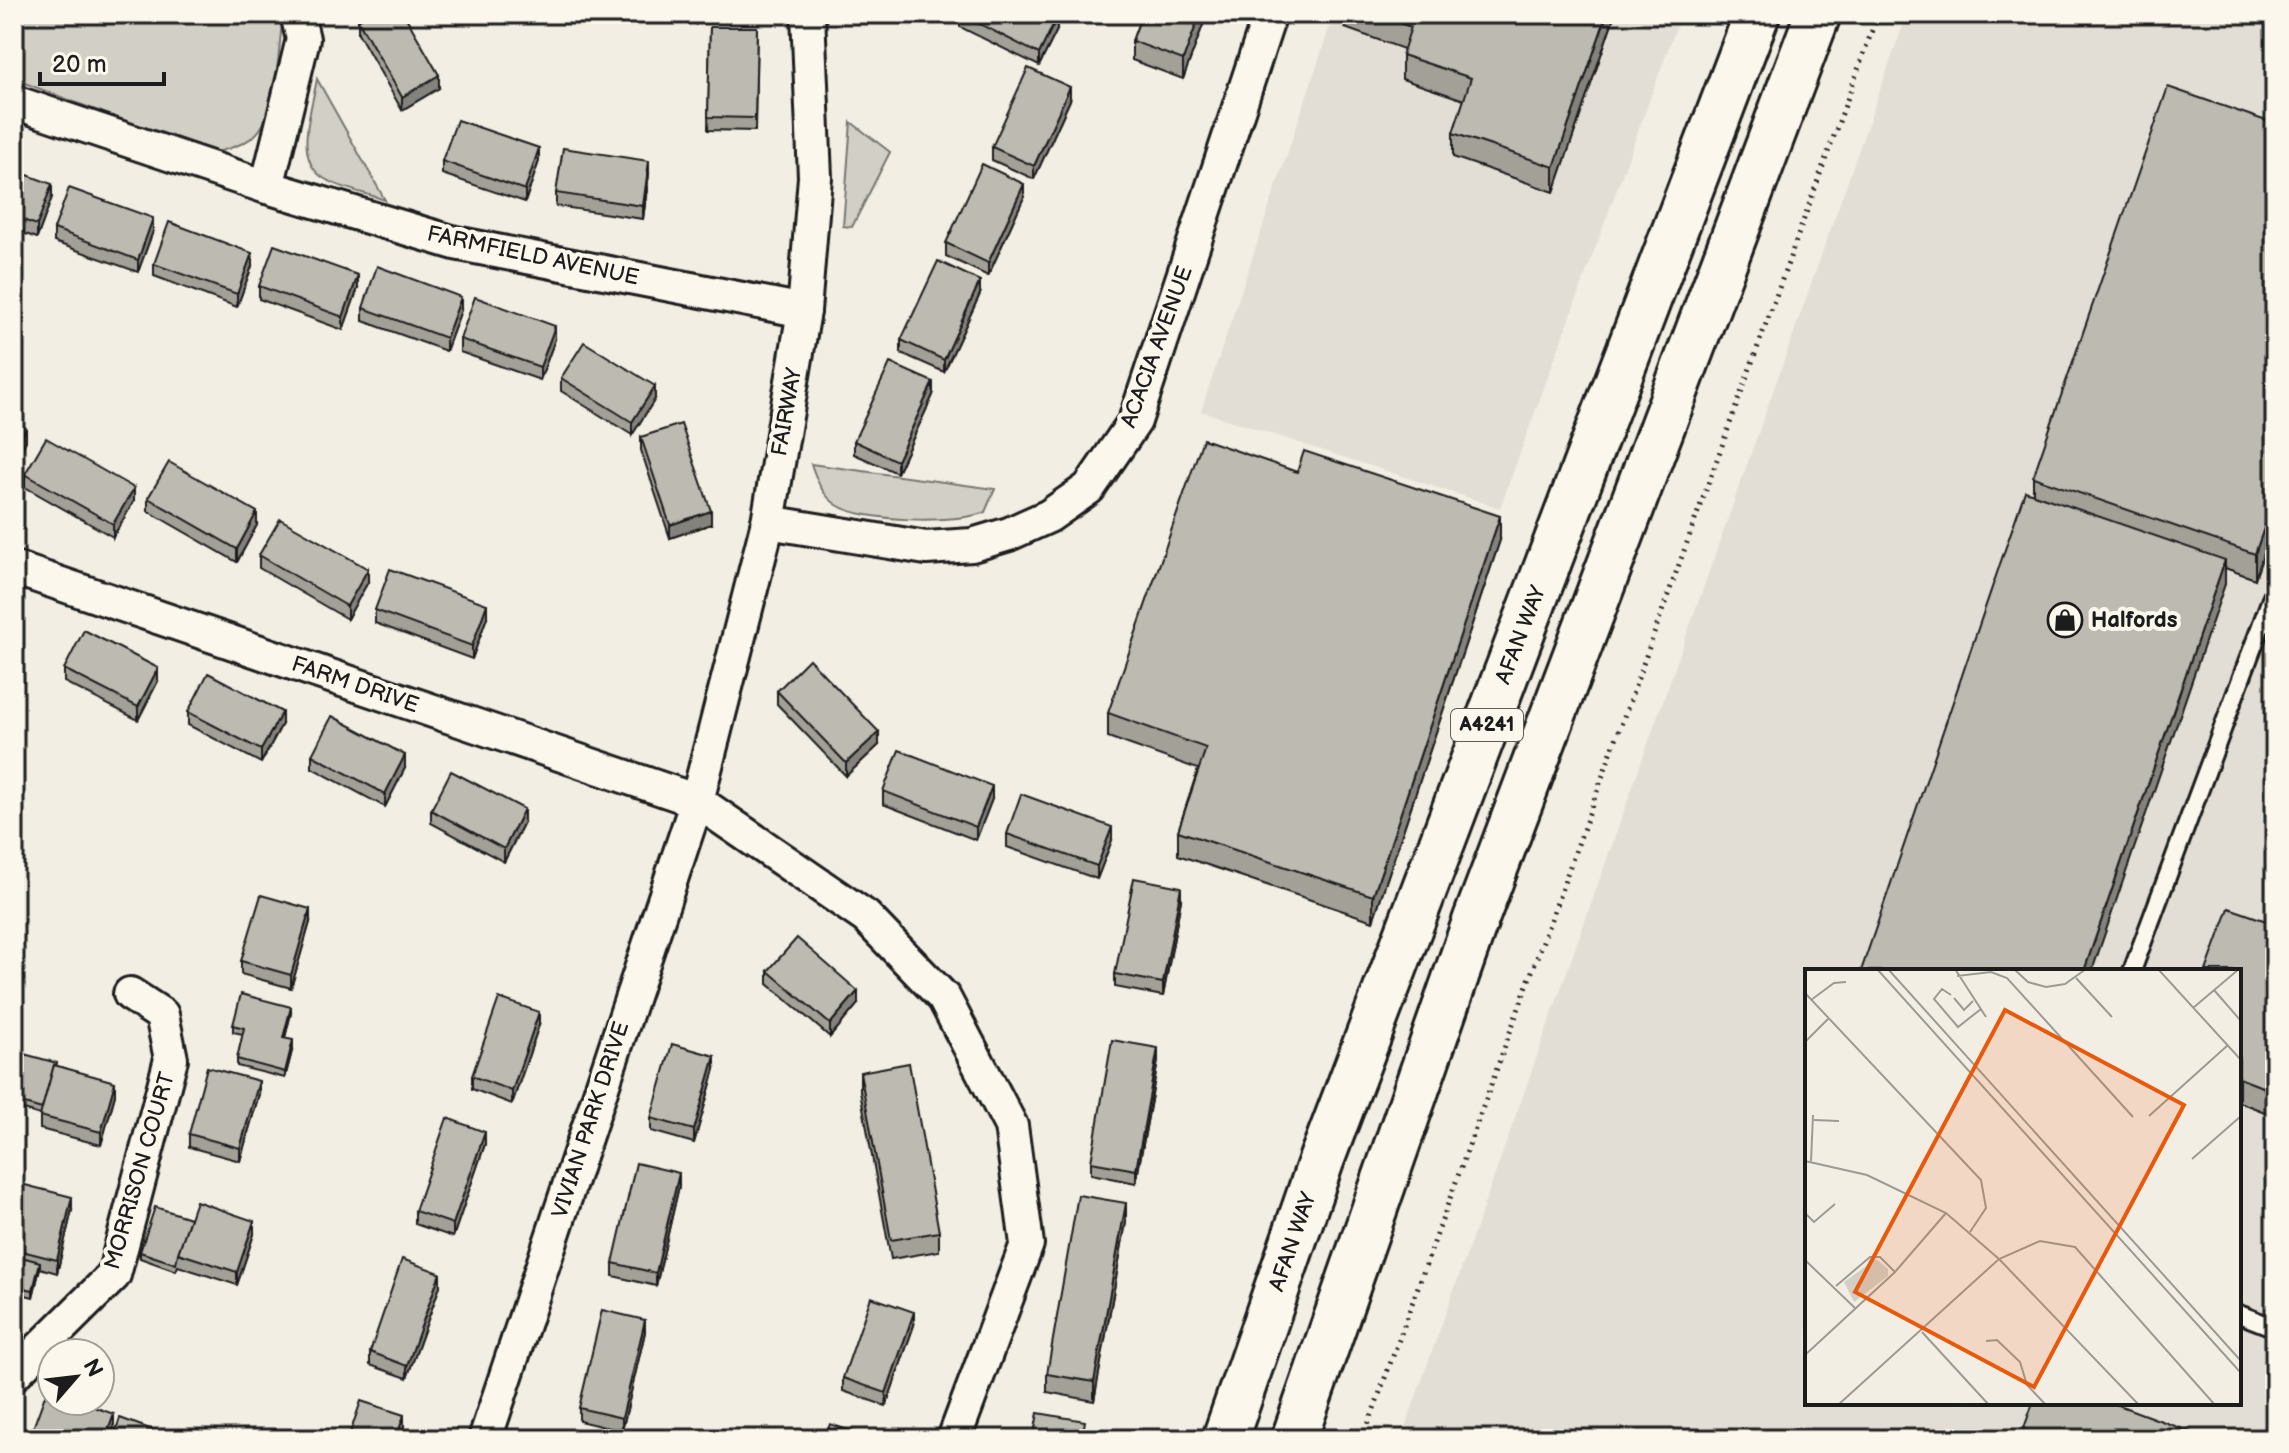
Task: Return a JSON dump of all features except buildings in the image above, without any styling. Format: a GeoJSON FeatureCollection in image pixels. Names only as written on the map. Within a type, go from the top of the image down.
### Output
{"type":"FeatureCollection","features":[{"type":"Feature","properties":{"kind":"main road","name":"AFAN WAY"},"geometry":{"type":"LineString","coordinates":[[1225,1439],[1321,1161],[1757,14]]}},
{"type":"Feature","properties":{"kind":"main road","name":"A4241"},"geometry":{"type":"LineString","coordinates":[[1294,1439],[1476,919],[1818,14]]}},
{"type":"Feature","properties":{"kind":"street"},"geometry":{"type":"LineString","coordinates":[[267,187],[303,39],[297,14]]}},
{"type":"Feature","properties":{"kind":"street","name":"FAIRWAY"},"geometry":{"type":"LineString","coordinates":[[697,801],[768,522],[804,311],[815,177],[808,14]]}},
{"type":"Feature","properties":{"kind":"street","name":"ACACIA AVENUE"},"geometry":{"type":"LineString","coordinates":[[768,522],[926,548],[972,545],[1009,534],[1049,516],[1089,488],[1135,421],[1270,14]]}},
{"type":"Feature","properties":{"kind":"street","name":"FARMFIELD AVENUE"},"geometry":{"type":"LineString","coordinates":[[14,102],[267,187],[455,243],[804,311]]}},
{"type":"Feature","properties":{"kind":"street","name":"FARM DRIVE"},"geometry":{"type":"LineString","coordinates":[[14,568],[697,801],[866,917],[944,998],[1011,1126],[1027,1244],[954,1439]]}},
{"type":"Feature","properties":{"kind":"street","name":"VIVIAN PARK DRIVE"},"geometry":{"type":"LineString","coordinates":[[485,1439],[697,801]]}},
{"type":"Feature","properties":{"kind":"street","name":"MORRISON COURT"},"geometry":{"type":"LineString","coordinates":[[14,1374],[114,1275],[171,1059],[162,1015],[130,994]]}},
{"type":"Feature","properties":{"kind":"lane"},"geometry":{"type":"LineString","coordinates":[[2133,969],[2275,588]]}},
{"type":"Feature","properties":{"kind":"lane"},"geometry":{"type":"LineString","coordinates":[[2241,1315],[2275,1328]]}},
{"type":"Feature","properties":{"kind":"path"},"geometry":{"type":"LineString","coordinates":[[1363,1439],[1878,14]]}},
{"type":"Feature","properties":{"kind":"shaded area"},"geometry":{"type":"Polygon","coordinates":[[[14,14],[277,14],[282,24],[276,81],[269,111],[257,133],[247,141],[211,154],[14,79],[14,14]]]}},
{"type":"Feature","properties":{"kind":"shaded area"},"geometry":{"type":"Polygon","coordinates":[[[1334,14],[1681,14],[1500,508],[1201,411],[1334,14]]]}},
{"type":"Feature","properties":{"kind":"shaded area"},"geometry":{"type":"Polygon","coordinates":[[[1907,14],[2275,14],[2275,1439],[1401,1439],[1907,14]]]}},
{"type":"Feature","properties":{"kind":"shaded area"},"geometry":{"type":"Polygon","coordinates":[[[317,79],[385,200],[325,179],[309,160],[307,133],[317,79]]]}},
{"type":"Feature","properties":{"kind":"shaded area"},"geometry":{"type":"Polygon","coordinates":[[[851,122],[890,152],[852,227],[843,226],[851,122]]]}},
{"type":"Feature","properties":{"kind":"shaded area"},"geometry":{"type":"Polygon","coordinates":[[[811,464],[995,489],[985,512],[972,516],[933,520],[888,518],[849,511],[837,505],[824,492],[811,464]]]}},
{"type":"Feature","properties":{"kind":"place","name":"Halfords"},"geometry":{"type":"Point","coordinates":[2065,620]}}]}
